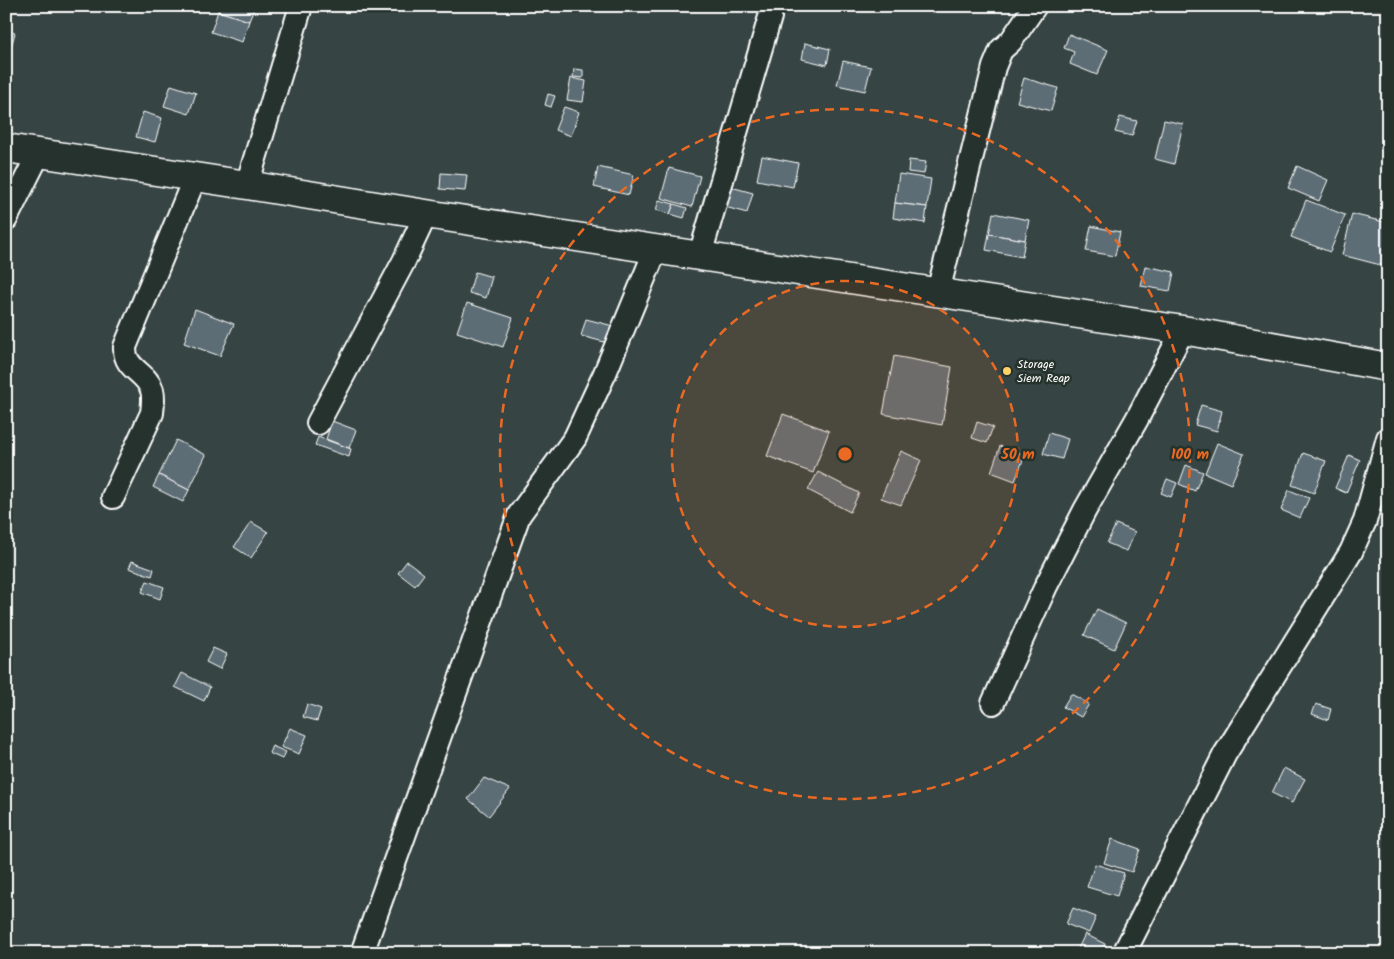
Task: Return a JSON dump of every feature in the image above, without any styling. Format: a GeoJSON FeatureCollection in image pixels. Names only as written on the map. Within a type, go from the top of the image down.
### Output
{"type":"FeatureCollection","features":[{"type":"Feature","properties":{"kind":"street"},"geometry":{"type":"LineString","coordinates":[[248,185],[301,6]]}},
{"type":"Feature","properties":{"kind":"street"},"geometry":{"type":"LineString","coordinates":[[700,256],[770,17],[771,6]]}},
{"type":"Feature","properties":{"kind":"street"},"geometry":{"type":"LineString","coordinates":[[938,292],[994,67],[1001,50],[1011,41],[1035,6]]}},
{"type":"Feature","properties":{"kind":"street"},"geometry":{"type":"LineString","coordinates":[[6,148],[1184,330],[1388,367]]}},
{"type":"Feature","properties":{"kind":"street"},"geometry":{"type":"LineString","coordinates":[[6,219],[39,153]]}},
{"type":"Feature","properties":{"kind":"street"},"geometry":{"type":"LineString","coordinates":[[113,497],[152,414],[153,400],[151,388],[129,363],[125,355],[126,347],[195,177]]}},
{"type":"Feature","properties":{"kind":"street"},"geometry":{"type":"LineString","coordinates":[[318,423],[404,261],[426,214]]}},
{"type":"Feature","properties":{"kind":"street"},"geometry":{"type":"LineString","coordinates":[[362,953],[519,515],[574,438],[605,373],[656,248]]}},
{"type":"Feature","properties":{"kind":"street"},"geometry":{"type":"LineString","coordinates":[[993,703],[1046,586],[1085,510],[1138,419],[1184,330]]}},
{"type":"Feature","properties":{"kind":"street"},"geometry":{"type":"LineString","coordinates":[[1124,953],[1225,754],[1351,552],[1365,521],[1388,438]]}},
{"type":"Feature","properties":{"kind":"building"},"geometry":{"type":"Polygon","coordinates":[[[220,6],[255,6],[249,21],[218,11],[220,6]]]}},
{"type":"Feature","properties":{"kind":"building"},"geometry":{"type":"Polygon","coordinates":[[[218,11],[249,21],[242,42],[211,32],[218,11]]]}},
{"type":"Feature","properties":{"kind":"building"},"geometry":{"type":"Polygon","coordinates":[[[6,31],[15,33],[6,65],[6,31]]]}},
{"type":"Feature","properties":{"kind":"building"},"geometry":{"type":"Polygon","coordinates":[[[1069,34],[1108,50],[1097,75],[1070,64],[1074,52],[1064,48],[1069,34]]]}},
{"type":"Feature","properties":{"kind":"building"},"geometry":{"type":"Polygon","coordinates":[[[805,43],[830,49],[827,65],[802,59],[805,43]]]}},
{"type":"Feature","properties":{"kind":"building"},"geometry":{"type":"Polygon","coordinates":[[[843,61],[871,67],[865,91],[837,85],[843,61]]]}},
{"type":"Feature","properties":{"kind":"building"},"geometry":{"type":"Polygon","coordinates":[[[574,69],[583,70],[583,78],[573,77],[574,69]]]}},
{"type":"Feature","properties":{"kind":"building"},"geometry":{"type":"Polygon","coordinates":[[[571,78],[586,81],[583,102],[567,100],[571,78]]]}},
{"type":"Feature","properties":{"kind":"building"},"geometry":{"type":"Polygon","coordinates":[[[1024,78],[1058,88],[1051,111],[1017,102],[1024,78]]]}},
{"type":"Feature","properties":{"kind":"building"},"geometry":{"type":"Polygon","coordinates":[[[171,85],[196,93],[189,114],[164,106],[171,85]]]}},
{"type":"Feature","properties":{"kind":"building"},"geometry":{"type":"Polygon","coordinates":[[[548,94],[555,96],[551,107],[545,105],[548,94]]]}},
{"type":"Feature","properties":{"kind":"building"},"geometry":{"type":"Polygon","coordinates":[[[564,107],[579,112],[571,136],[555,130],[564,107]]]}},
{"type":"Feature","properties":{"kind":"building"},"geometry":{"type":"Polygon","coordinates":[[[143,112],[162,118],[155,142],[136,137],[143,112]]]}},
{"type":"Feature","properties":{"kind":"building"},"geometry":{"type":"Polygon","coordinates":[[[1120,117],[1137,121],[1132,136],[1115,132],[1120,117]]]}},
{"type":"Feature","properties":{"kind":"building"},"geometry":{"type":"Polygon","coordinates":[[[1164,120],[1183,124],[1174,164],[1155,159],[1164,120]]]}},
{"type":"Feature","properties":{"kind":"building"},"geometry":{"type":"Polygon","coordinates":[[[762,156],[798,163],[793,187],[757,180],[762,156]]]}},
{"type":"Feature","properties":{"kind":"building"},"geometry":{"type":"Polygon","coordinates":[[[909,160],[926,162],[924,174],[908,172],[909,160]]]}},
{"type":"Feature","properties":{"kind":"building"},"geometry":{"type":"Polygon","coordinates":[[[1297,166],[1328,180],[1319,201],[1288,188],[1297,166]]]}},
{"type":"Feature","properties":{"kind":"building"},"geometry":{"type":"Polygon","coordinates":[[[598,167],[634,175],[629,195],[594,187],[598,167]]]}},
{"type":"Feature","properties":{"kind":"building"},"geometry":{"type":"Polygon","coordinates":[[[669,168],[700,176],[692,207],[661,198],[669,168]]]}},
{"type":"Feature","properties":{"kind":"building"},"geometry":{"type":"Polygon","coordinates":[[[441,173],[467,175],[465,191],[440,189],[441,173]]]}},
{"type":"Feature","properties":{"kind":"building"},"geometry":{"type":"Polygon","coordinates":[[[899,174],[931,179],[927,207],[895,203],[899,174]]]}},
{"type":"Feature","properties":{"kind":"building"},"geometry":{"type":"Polygon","coordinates":[[[731,187],[753,193],[747,213],[725,207],[731,187]]]}},
{"type":"Feature","properties":{"kind":"building"},"geometry":{"type":"Polygon","coordinates":[[[659,200],[674,204],[670,214],[656,210],[659,200]]]}},
{"type":"Feature","properties":{"kind":"building"},"geometry":{"type":"Polygon","coordinates":[[[1306,200],[1345,215],[1330,252],[1291,237],[1306,200]]]}},
{"type":"Feature","properties":{"kind":"building"},"geometry":{"type":"Polygon","coordinates":[[[895,203],[927,207],[925,223],[893,218],[895,203]]]}},
{"type":"Feature","properties":{"kind":"building"},"geometry":{"type":"Polygon","coordinates":[[[674,204],[687,208],[684,218],[670,214],[674,204]]]}},
{"type":"Feature","properties":{"kind":"building"},"geometry":{"type":"Polygon","coordinates":[[[993,213],[1029,220],[1025,240],[989,234],[993,213]]]}},
{"type":"Feature","properties":{"kind":"building"},"geometry":{"type":"Polygon","coordinates":[[[1352,214],[1388,223],[1388,267],[1342,255],[1352,214]]]}},
{"type":"Feature","properties":{"kind":"building"},"geometry":{"type":"Polygon","coordinates":[[[1091,226],[1120,232],[1115,256],[1086,251],[1091,226]]]}},
{"type":"Feature","properties":{"kind":"building"},"geometry":{"type":"Polygon","coordinates":[[[989,234],[1025,240],[1022,257],[986,250],[989,234]]]}},
{"type":"Feature","properties":{"kind":"building"},"geometry":{"type":"Polygon","coordinates":[[[1145,266],[1174,272],[1170,291],[1141,286],[1145,266]]]}},
{"type":"Feature","properties":{"kind":"building"},"geometry":{"type":"Polygon","coordinates":[[[475,272],[492,277],[486,298],[469,293],[475,272]]]}},
{"type":"Feature","properties":{"kind":"building"},"geometry":{"type":"Polygon","coordinates":[[[467,303],[513,318],[503,347],[457,332],[467,303]]]}},
{"type":"Feature","properties":{"kind":"building"},"geometry":{"type":"Polygon","coordinates":[[[195,309],[234,324],[220,356],[184,343],[195,309]]]}},
{"type":"Feature","properties":{"kind":"building"},"geometry":{"type":"Polygon","coordinates":[[[586,319],[617,327],[612,344],[581,336],[586,319]]]}},
{"type":"Feature","properties":{"kind":"building"},"geometry":{"type":"Polygon","coordinates":[[[894,356],[952,367],[942,425],[883,414],[894,356]]]}},
{"type":"Feature","properties":{"kind":"building"},"geometry":{"type":"Polygon","coordinates":[[[1201,405],[1222,411],[1217,431],[1195,425],[1201,405]]]}},
{"type":"Feature","properties":{"kind":"building"},"geometry":{"type":"Polygon","coordinates":[[[783,414],[829,431],[813,473],[767,456],[783,414]]]}},
{"type":"Feature","properties":{"kind":"building"},"geometry":{"type":"Polygon","coordinates":[[[332,421],[356,430],[349,448],[326,439],[332,421]]]}},
{"type":"Feature","properties":{"kind":"building"},"geometry":{"type":"Polygon","coordinates":[[[977,422],[993,427],[987,443],[972,438],[977,422]]]}},
{"type":"Feature","properties":{"kind":"building"},"geometry":{"type":"Polygon","coordinates":[[[1049,433],[1068,439],[1062,459],[1043,454],[1049,433]]]}},
{"type":"Feature","properties":{"kind":"building"},"geometry":{"type":"Polygon","coordinates":[[[318,437],[351,449],[349,457],[315,445],[318,437]]]}},
{"type":"Feature","properties":{"kind":"building"},"geometry":{"type":"Polygon","coordinates":[[[176,440],[206,455],[189,490],[159,475],[176,440]]]}},
{"type":"Feature","properties":{"kind":"building"},"geometry":{"type":"Polygon","coordinates":[[[1217,443],[1244,454],[1231,484],[1205,473],[1217,443]]]}},
{"type":"Feature","properties":{"kind":"building"},"geometry":{"type":"Polygon","coordinates":[[[1000,446],[1025,455],[1015,481],[991,472],[1000,446]]]}},
{"type":"Feature","properties":{"kind":"building"},"geometry":{"type":"Polygon","coordinates":[[[901,451],[921,460],[901,505],[881,498],[901,451]]]}},
{"type":"Feature","properties":{"kind":"building"},"geometry":{"type":"Polygon","coordinates":[[[1303,453],[1326,461],[1314,493],[1292,485],[1303,453]]]}},
{"type":"Feature","properties":{"kind":"building"},"geometry":{"type":"Polygon","coordinates":[[[1349,455],[1360,460],[1346,493],[1335,488],[1349,455]]]}},
{"type":"Feature","properties":{"kind":"building"},"geometry":{"type":"Polygon","coordinates":[[[1186,465],[1203,472],[1195,491],[1179,484],[1186,465]]]}},
{"type":"Feature","properties":{"kind":"building"},"geometry":{"type":"Polygon","coordinates":[[[818,472],[859,493],[850,512],[808,490],[818,472]]]}},
{"type":"Feature","properties":{"kind":"building"},"geometry":{"type":"Polygon","coordinates":[[[159,475],[189,490],[183,502],[153,487],[159,475]]]}},
{"type":"Feature","properties":{"kind":"building"},"geometry":{"type":"Polygon","coordinates":[[[1167,479],[1177,483],[1171,497],[1161,493],[1167,479]]]}},
{"type":"Feature","properties":{"kind":"building"},"geometry":{"type":"Polygon","coordinates":[[[1289,490],[1309,498],[1300,518],[1281,510],[1289,490]]]}},
{"type":"Feature","properties":{"kind":"building"},"geometry":{"type":"Polygon","coordinates":[[[251,522],[268,532],[251,558],[234,547],[251,522]]]}},
{"type":"Feature","properties":{"kind":"building"},"geometry":{"type":"Polygon","coordinates":[[[1116,524],[1135,532],[1126,551],[1107,543],[1116,524]]]}},
{"type":"Feature","properties":{"kind":"building"},"geometry":{"type":"Polygon","coordinates":[[[132,561],[154,569],[152,576],[129,568],[132,561]]]}},
{"type":"Feature","properties":{"kind":"building"},"geometry":{"type":"Polygon","coordinates":[[[407,561],[424,574],[415,586],[398,573],[407,561]]]}},
{"type":"Feature","properties":{"kind":"building"},"geometry":{"type":"Polygon","coordinates":[[[147,581],[164,587],[160,599],[142,592],[147,581]]]}},
{"type":"Feature","properties":{"kind":"building"},"geometry":{"type":"Polygon","coordinates":[[[1097,609],[1126,623],[1114,649],[1084,635],[1097,609]]]}},
{"type":"Feature","properties":{"kind":"building"},"geometry":{"type":"Polygon","coordinates":[[[213,648],[227,654],[220,669],[206,662],[213,648]]]}},
{"type":"Feature","properties":{"kind":"building"},"geometry":{"type":"Polygon","coordinates":[[[182,673],[210,687],[204,701],[175,687],[182,673]]]}},
{"type":"Feature","properties":{"kind":"building"},"geometry":{"type":"Polygon","coordinates":[[[1071,694],[1089,704],[1081,717],[1063,707],[1071,694]]]}},
{"type":"Feature","properties":{"kind":"building"},"geometry":{"type":"Polygon","coordinates":[[[307,704],[321,709],[317,721],[303,717],[307,704]]]}},
{"type":"Feature","properties":{"kind":"building"},"geometry":{"type":"Polygon","coordinates":[[[1316,704],[1331,709],[1328,720],[1312,714],[1316,704]]]}},
{"type":"Feature","properties":{"kind":"building"},"geometry":{"type":"Polygon","coordinates":[[[290,728],[307,735],[299,754],[281,747],[290,728]]]}},
{"type":"Feature","properties":{"kind":"building"},"geometry":{"type":"Polygon","coordinates":[[[272,746],[286,752],[282,759],[269,753],[272,746]]]}},
{"type":"Feature","properties":{"kind":"building"},"geometry":{"type":"Polygon","coordinates":[[[1284,768],[1305,779],[1292,803],[1272,793],[1284,768]]]}},
{"type":"Feature","properties":{"kind":"building"},"geometry":{"type":"Polygon","coordinates":[[[484,778],[510,789],[489,816],[468,799],[484,778]]]}},
{"type":"Feature","properties":{"kind":"building"},"geometry":{"type":"Polygon","coordinates":[[[1112,839],[1140,849],[1132,872],[1104,863],[1112,839]]]}},
{"type":"Feature","properties":{"kind":"building"},"geometry":{"type":"Polygon","coordinates":[[[1095,864],[1124,873],[1117,896],[1087,887],[1095,864]]]}},
{"type":"Feature","properties":{"kind":"building"},"geometry":{"type":"Polygon","coordinates":[[[1073,908],[1096,917],[1089,933],[1066,924],[1073,908]]]}},
{"type":"Feature","properties":{"kind":"building"},"geometry":{"type":"Polygon","coordinates":[[[1085,934],[1105,944],[1100,953],[1076,953],[1085,934]]]}},
{"type":"Feature","properties":{"kind":"place","name":"Storage Siem Reap"},"geometry":{"type":"Point","coordinates":[1007,371]}}]}
